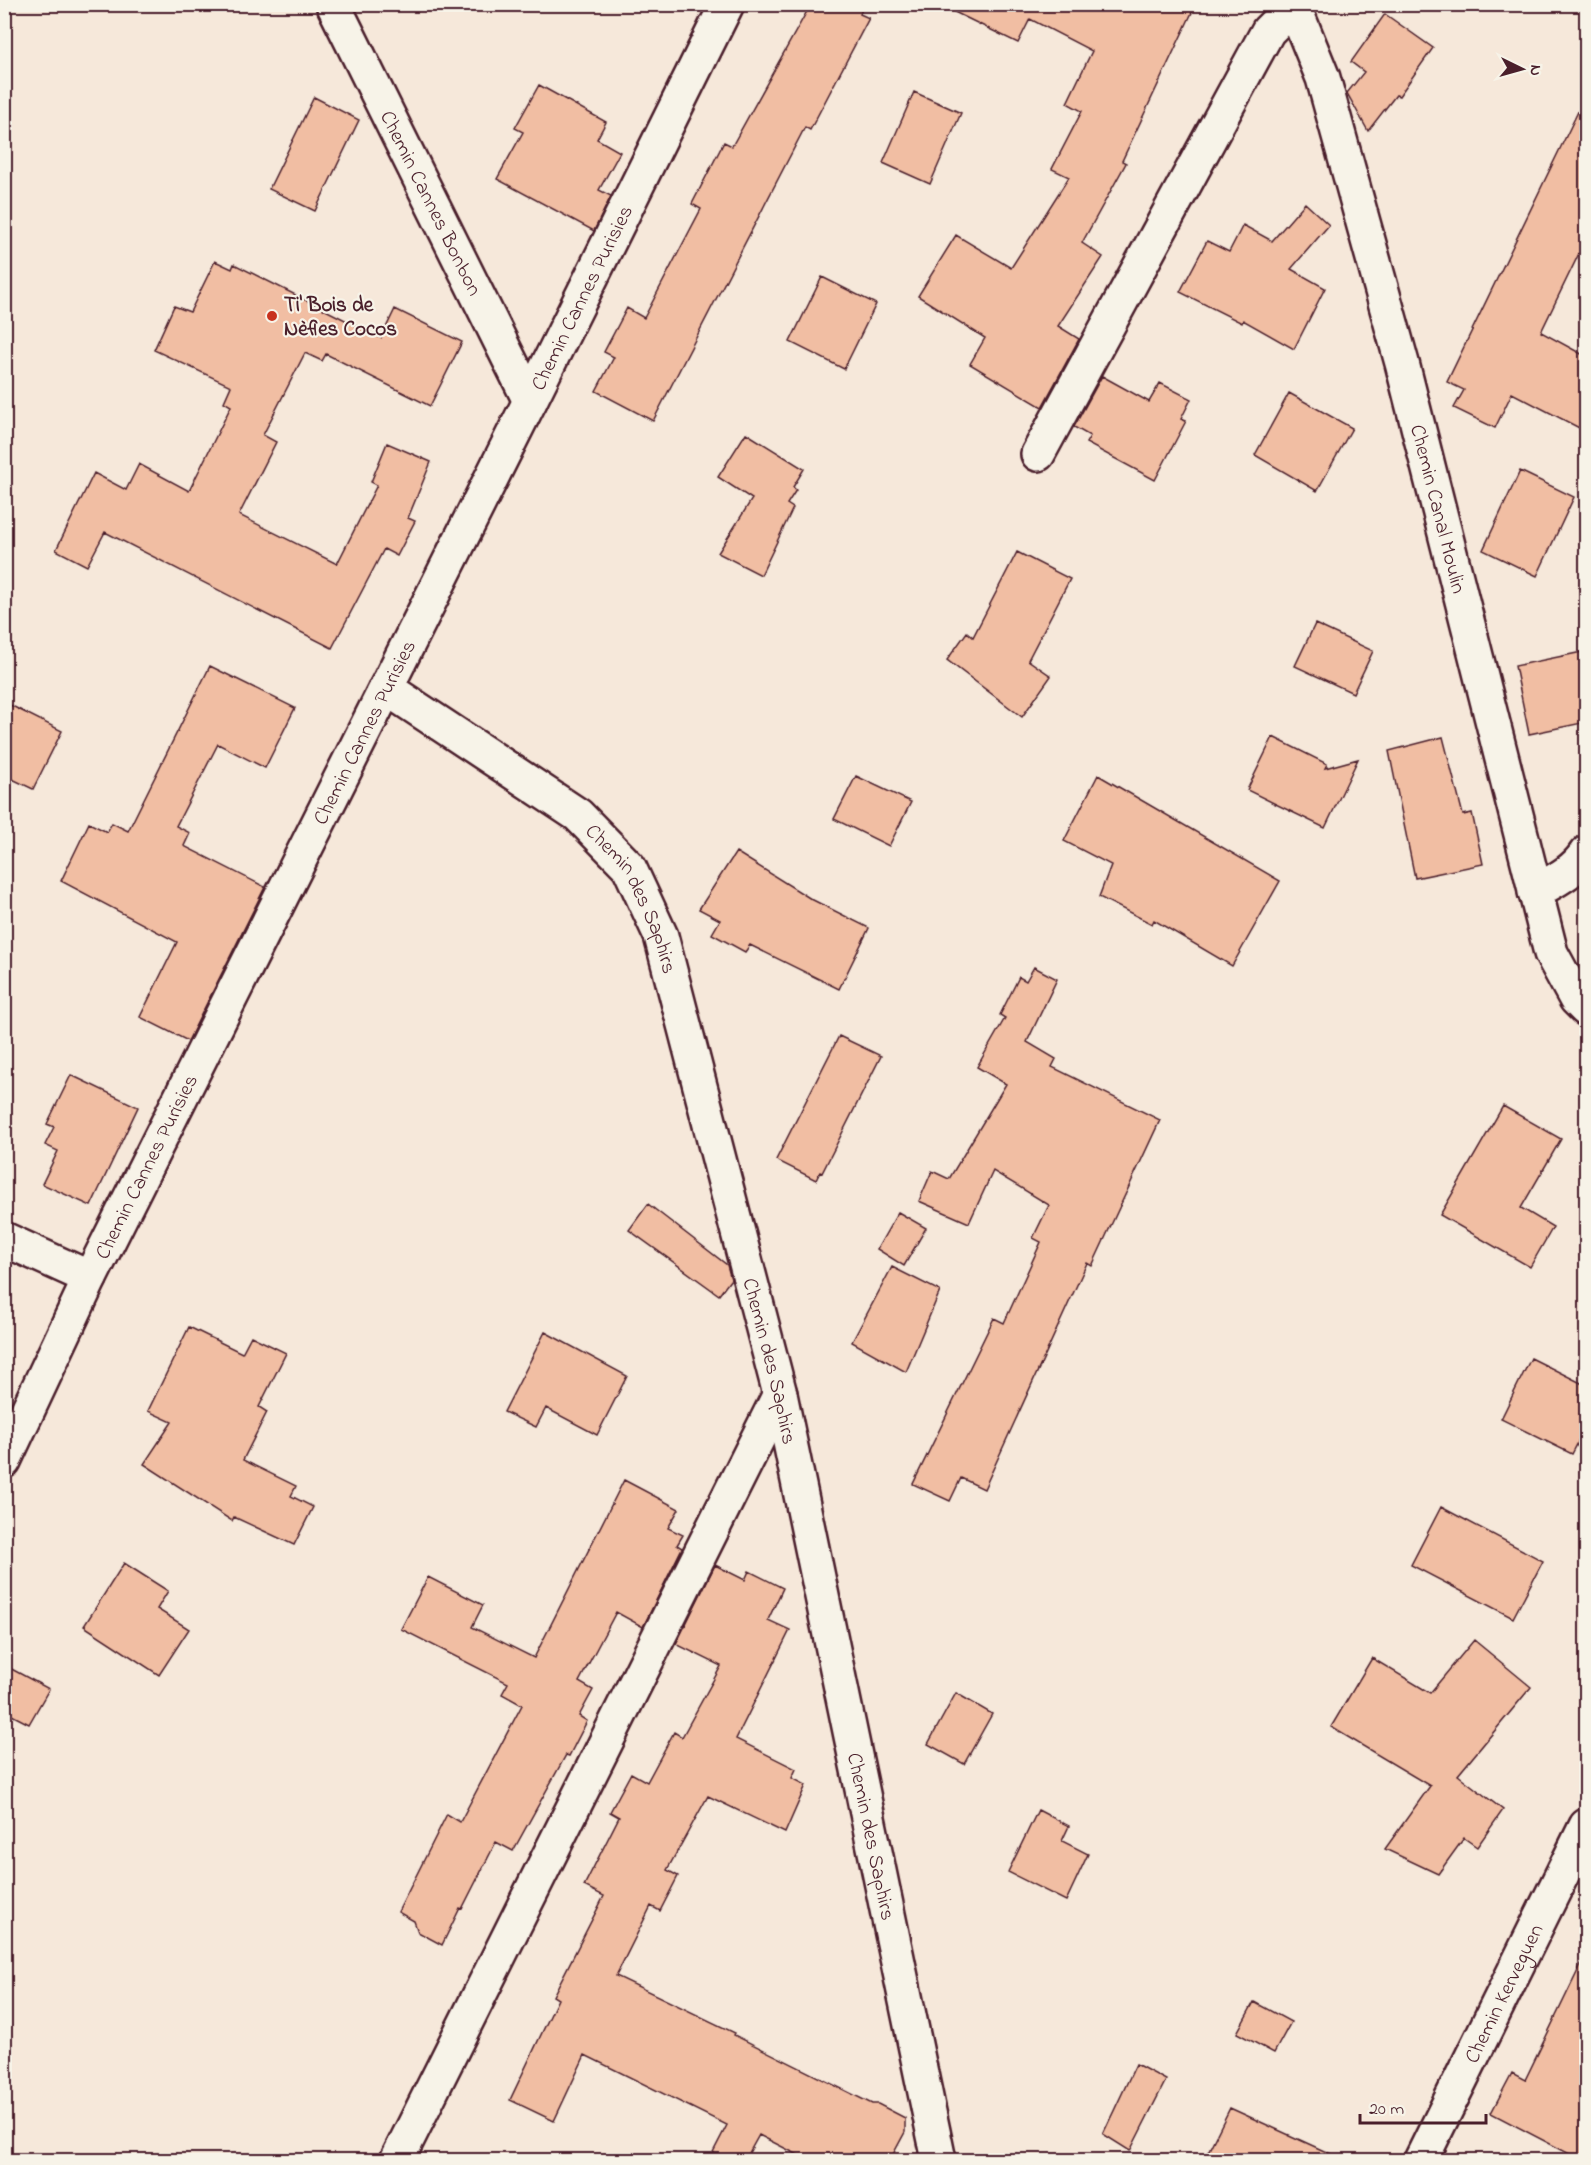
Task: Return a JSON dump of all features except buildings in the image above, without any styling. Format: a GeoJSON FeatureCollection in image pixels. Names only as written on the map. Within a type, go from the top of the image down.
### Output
{"type":"FeatureCollection","features":[{"type":"Feature","properties":{"kind":"street","name":"Chemin Cannes Bonbon"},"geometry":{"type":"LineString","coordinates":[[333,4],[531,401]]}},
{"type":"Feature","properties":{"kind":"street","name":"Chemin Cannes Purisies"},"geometry":{"type":"LineString","coordinates":[[4,1461],[90,1278],[531,401],[727,4]]}},
{"type":"Feature","properties":{"kind":"street"},"geometry":{"type":"LineString","coordinates":[[1038,454],[1268,31],[1293,5]]}},
{"type":"Feature","properties":{"kind":"street","name":"Chemin Canal Moulin"},"geometry":{"type":"LineString","coordinates":[[1293,5],[1323,78],[1402,363],[1551,953],[1576,999],[1587,1009]]}},
{"type":"Feature","properties":{"kind":"street","name":"Chemin des Saphirs"},"geometry":{"type":"LineString","coordinates":[[386,688],[578,815],[629,867],[661,936],[780,1394],[939,2160]]}},
{"type":"Feature","properties":{"kind":"street"},"geometry":{"type":"LineString","coordinates":[[1535,892],[1567,873],[1581,861],[1587,852]]}},
{"type":"Feature","properties":{"kind":"street"},"geometry":{"type":"LineString","coordinates":[[4,1239],[90,1278]]}},
{"type":"Feature","properties":{"kind":"street"},"geometry":{"type":"LineString","coordinates":[[397,2160],[780,1394]]}},
{"type":"Feature","properties":{"kind":"street","name":"Chemin Kerveguen"},"geometry":{"type":"LineString","coordinates":[[1428,2147],[1587,1826]]}},
{"type":"Feature","properties":{"kind":"street"},"geometry":{"type":"LineString","coordinates":[[1428,2147],[1451,2160]]}},
{"type":"Feature","properties":{"kind":"place","name":"Ti' Bois de Nèfles Cocos"},"geometry":{"type":"Point","coordinates":[272,316]}}]}
